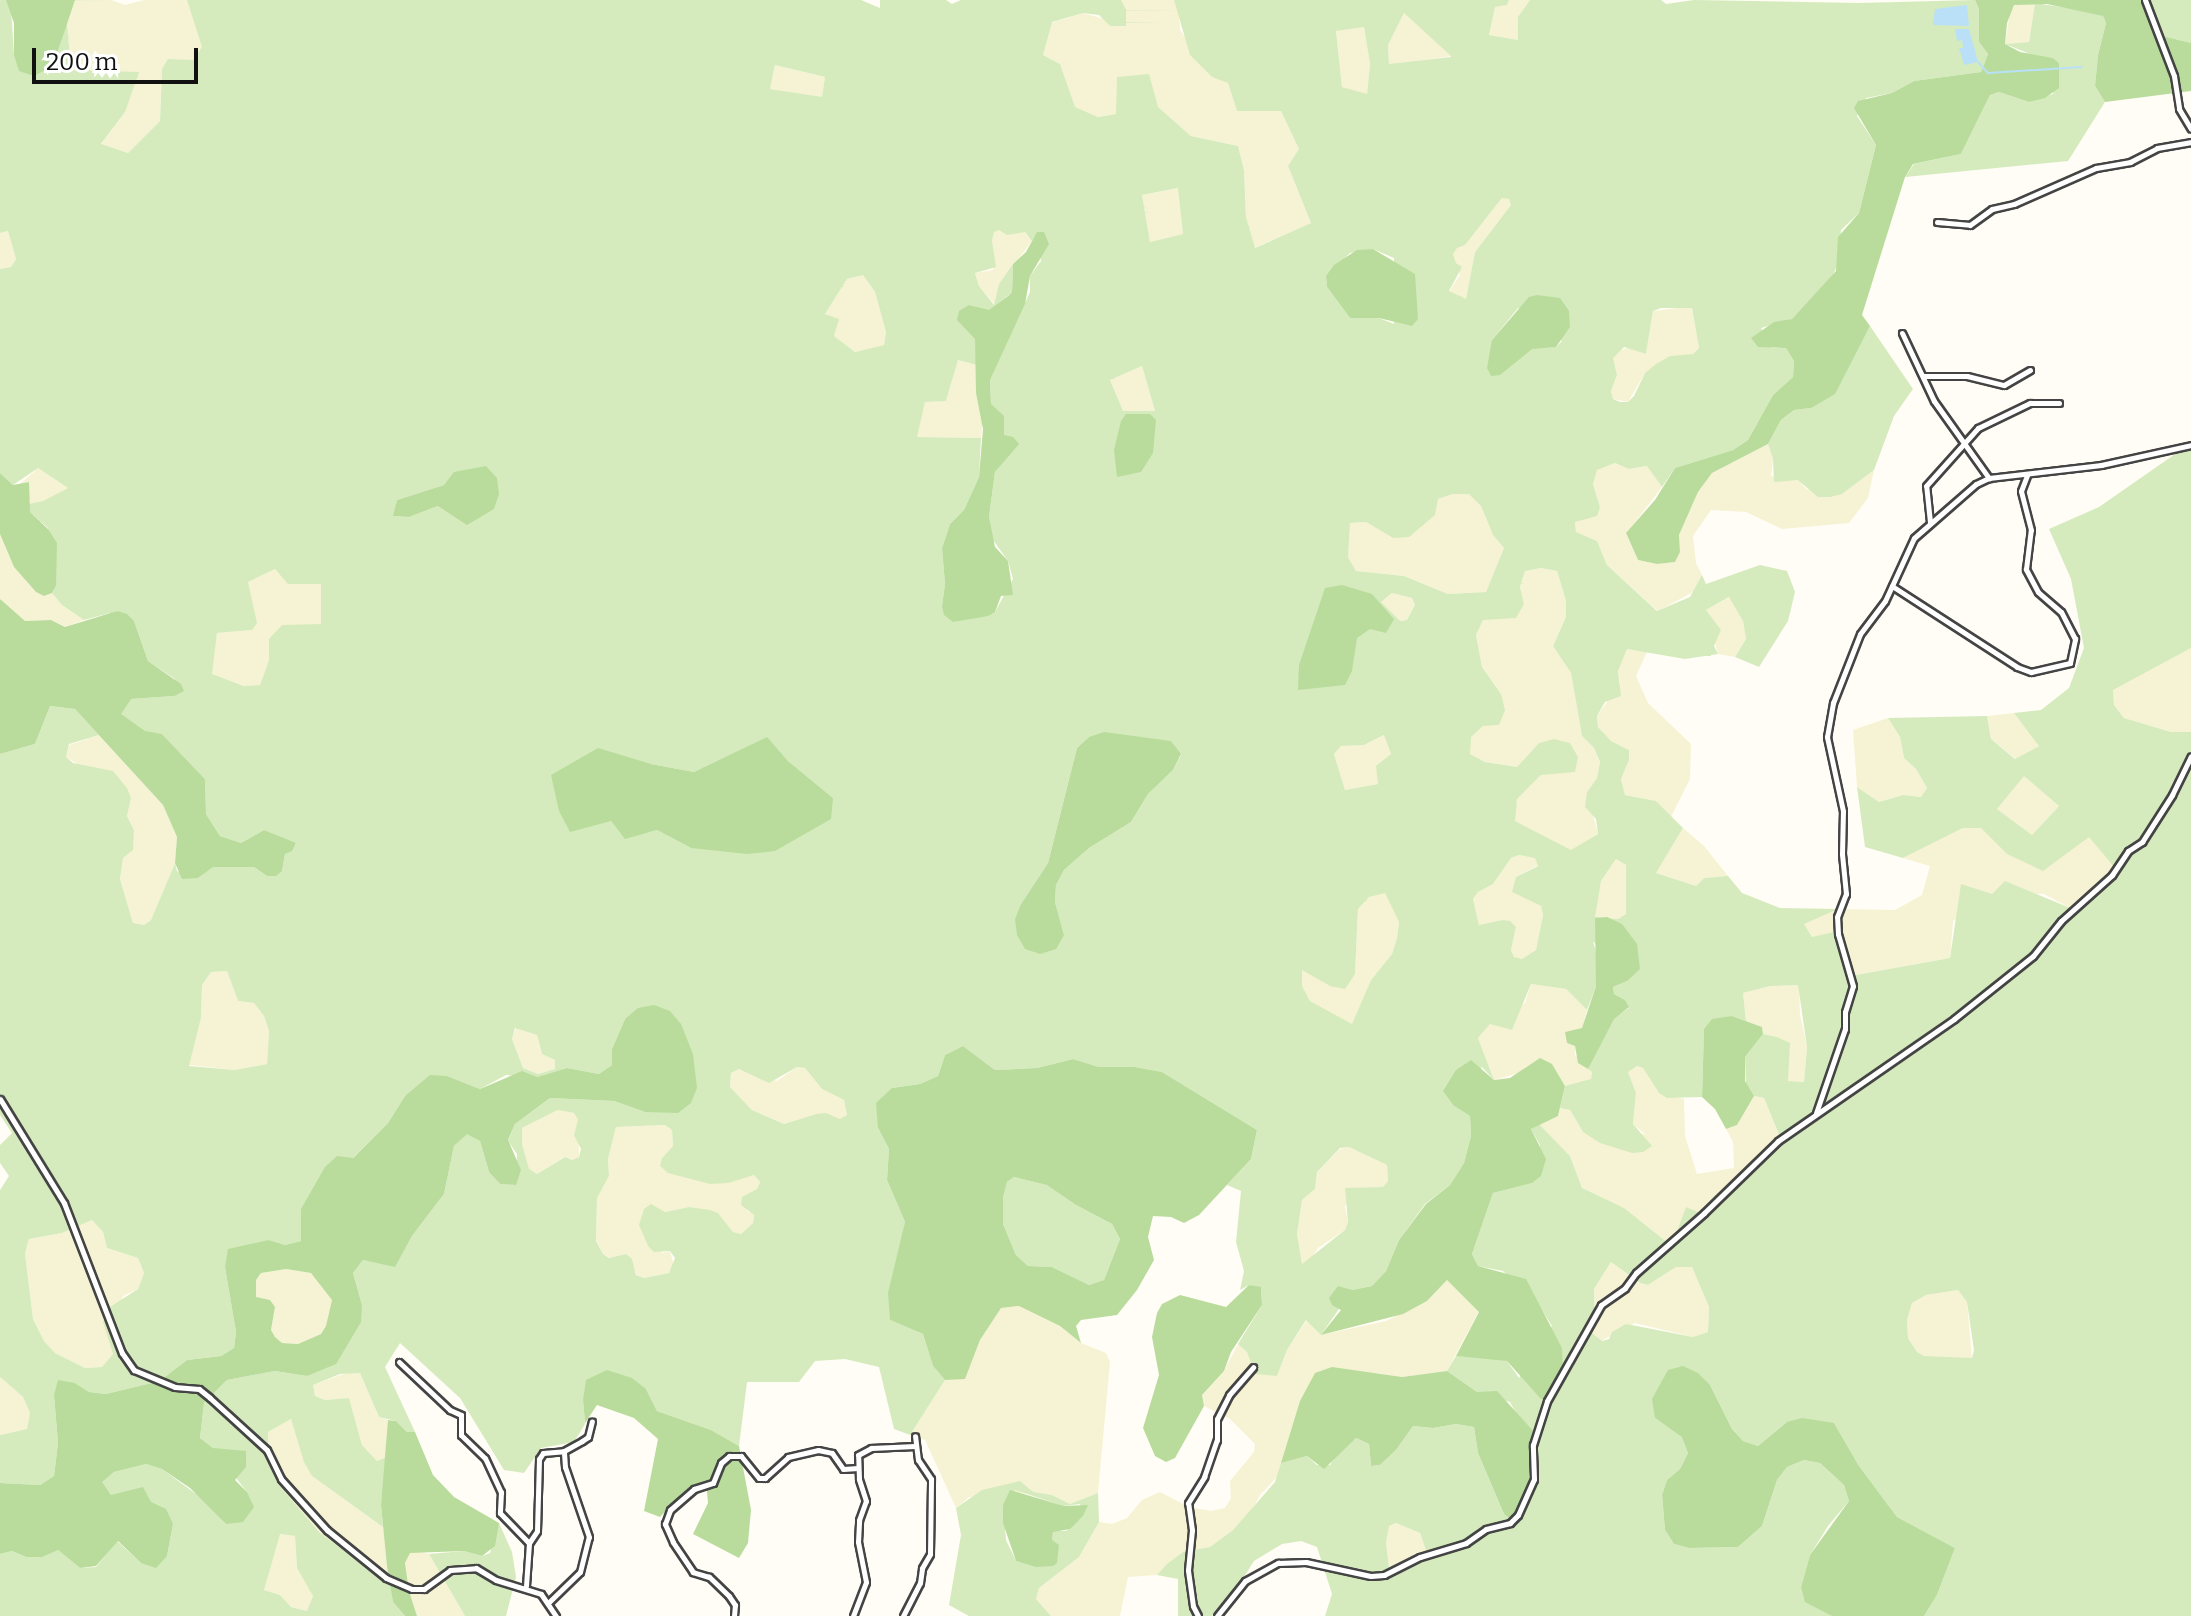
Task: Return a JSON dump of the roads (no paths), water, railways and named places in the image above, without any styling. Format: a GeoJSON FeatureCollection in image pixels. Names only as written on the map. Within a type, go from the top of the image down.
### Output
{"type":"FeatureCollection","features":[{"type":"Feature","properties":{"kind":"street"},"geometry":{"type":"LineString","coordinates":[[2145,0],[2174,76],[2179,109],[2191,129]]}},
{"type":"Feature","properties":{"kind":"street"},"geometry":{"type":"LineString","coordinates":[[1937,222],[1970,225],[1992,209],[2014,204],[2103,165],[2130,162],[2157,148],[2191,142]]}},
{"type":"Feature","properties":{"kind":"street"},"geometry":{"type":"LineString","coordinates":[[1902,333],[1934,401],[1989,478]]}},
{"type":"Feature","properties":{"kind":"street"},"geometry":{"type":"LineString","coordinates":[[1923,376],[1958,379],[1967,376],[2004,385],[2030,370]]}},
{"type":"Feature","properties":{"kind":"street"},"geometry":{"type":"LineString","coordinates":[[1930,523],[1926,486],[1978,428],[2030,403],[2059,403]]}},
{"type":"Feature","properties":{"kind":"street"},"geometry":{"type":"LineString","coordinates":[[1816,1115],[1845,1029],[1845,1012],[1853,986],[1838,934],[1837,917],[1846,894],[1842,854],[1843,811],[1827,737],[1833,703],[1860,634],[1892,586],[1914,538],[1976,484],[1989,478],[2162,454],[2191,445]]}},
{"type":"Feature","properties":{"kind":"street"},"geometry":{"type":"LineString","coordinates":[[1892,586],[2017,667],[2031,672],[2070,663],[2075,639],[2061,612],[2038,592],[2026,569],[2031,530],[2021,491],[2028,475]]}},
{"type":"Feature","properties":{"kind":"street"},"geometry":{"type":"LineString","coordinates":[[1217,1616],[1245,1581],[1278,1563],[1306,1562],[1371,1576],[1384,1575],[1420,1557],[1466,1543],[1486,1529],[1510,1523],[1518,1515],[1534,1479],[1535,1430],[1547,1401],[1601,1305],[1625,1288],[1636,1273],[1778,1141],[1954,1019],[2033,956],[2061,921],[2112,875],[2128,851],[2142,842],[2172,795],[2191,756]]}},
{"type":"Feature","properties":{"kind":"street"},"geometry":{"type":"LineString","coordinates":[[0,1099],[64,1203],[122,1353],[134,1370],[175,1387],[199,1389],[210,1398],[267,1450],[281,1479],[327,1530],[386,1578],[412,1589],[424,1589],[450,1570],[467,1566],[496,1580],[526,1587],[549,1602],[556,1616]]}},
{"type":"Feature","properties":{"kind":"street"},"geometry":{"type":"LineString","coordinates":[[399,1362],[450,1410],[461,1415],[461,1435],[485,1458],[501,1492],[500,1513],[529,1543]]}},
{"type":"Feature","properties":{"kind":"street"},"geometry":{"type":"LineString","coordinates":[[1198,1616],[1193,1606],[1188,1570],[1192,1530],[1188,1503],[1204,1477],[1217,1440],[1217,1419],[1229,1395],[1253,1367]]}},
{"type":"Feature","properties":{"kind":"street"},"geometry":{"type":"LineString","coordinates":[[526,1587],[529,1584],[529,1543],[537,1531],[539,1459],[543,1453],[564,1451],[588,1437],[592,1421]]}},
{"type":"Feature","properties":{"kind":"street"},"geometry":{"type":"LineString","coordinates":[[903,1616],[920,1583],[922,1568],[930,1554],[931,1479],[918,1460],[915,1436]]}},
{"type":"Feature","properties":{"kind":"street"},"geometry":{"type":"LineString","coordinates":[[853,1616],[866,1582],[858,1542],[859,1520],[866,1501],[858,1455],[862,1450],[915,1446]]}},
{"type":"Feature","properties":{"kind":"street"},"geometry":{"type":"LineString","coordinates":[[734,1616],[735,1605],[729,1596],[709,1577],[693,1572],[673,1542],[665,1524],[670,1510],[694,1489],[713,1483],[721,1463],[729,1456],[741,1456],[759,1478],[765,1478],[788,1457],[818,1450],[832,1453],[843,1469],[858,1468]]}},
{"type":"Feature","properties":{"kind":"street"},"geometry":{"type":"LineString","coordinates":[[549,1602],[572,1584],[580,1572],[589,1537],[574,1497],[573,1481],[565,1467],[564,1451]]}},
{"type":"Feature","properties":{"kind":"water"},"geometry":{"type":"Polygon","coordinates":[[[1967,5],[1969,26],[1933,25],[1935,9],[1967,5]]]}},
{"type":"Feature","properties":{"kind":"water"},"geometry":{"type":"Polygon","coordinates":[[[1955,29],[1969,29],[1978,62],[1964,65],[1959,48],[1963,48],[1962,40],[1957,41],[1955,29]]]}},
{"type":"Feature","properties":{"kind":"waterway"},"geometry":{"type":"LineString","coordinates":[[1978,62],[1988,73],[2082,67]]}}]}
